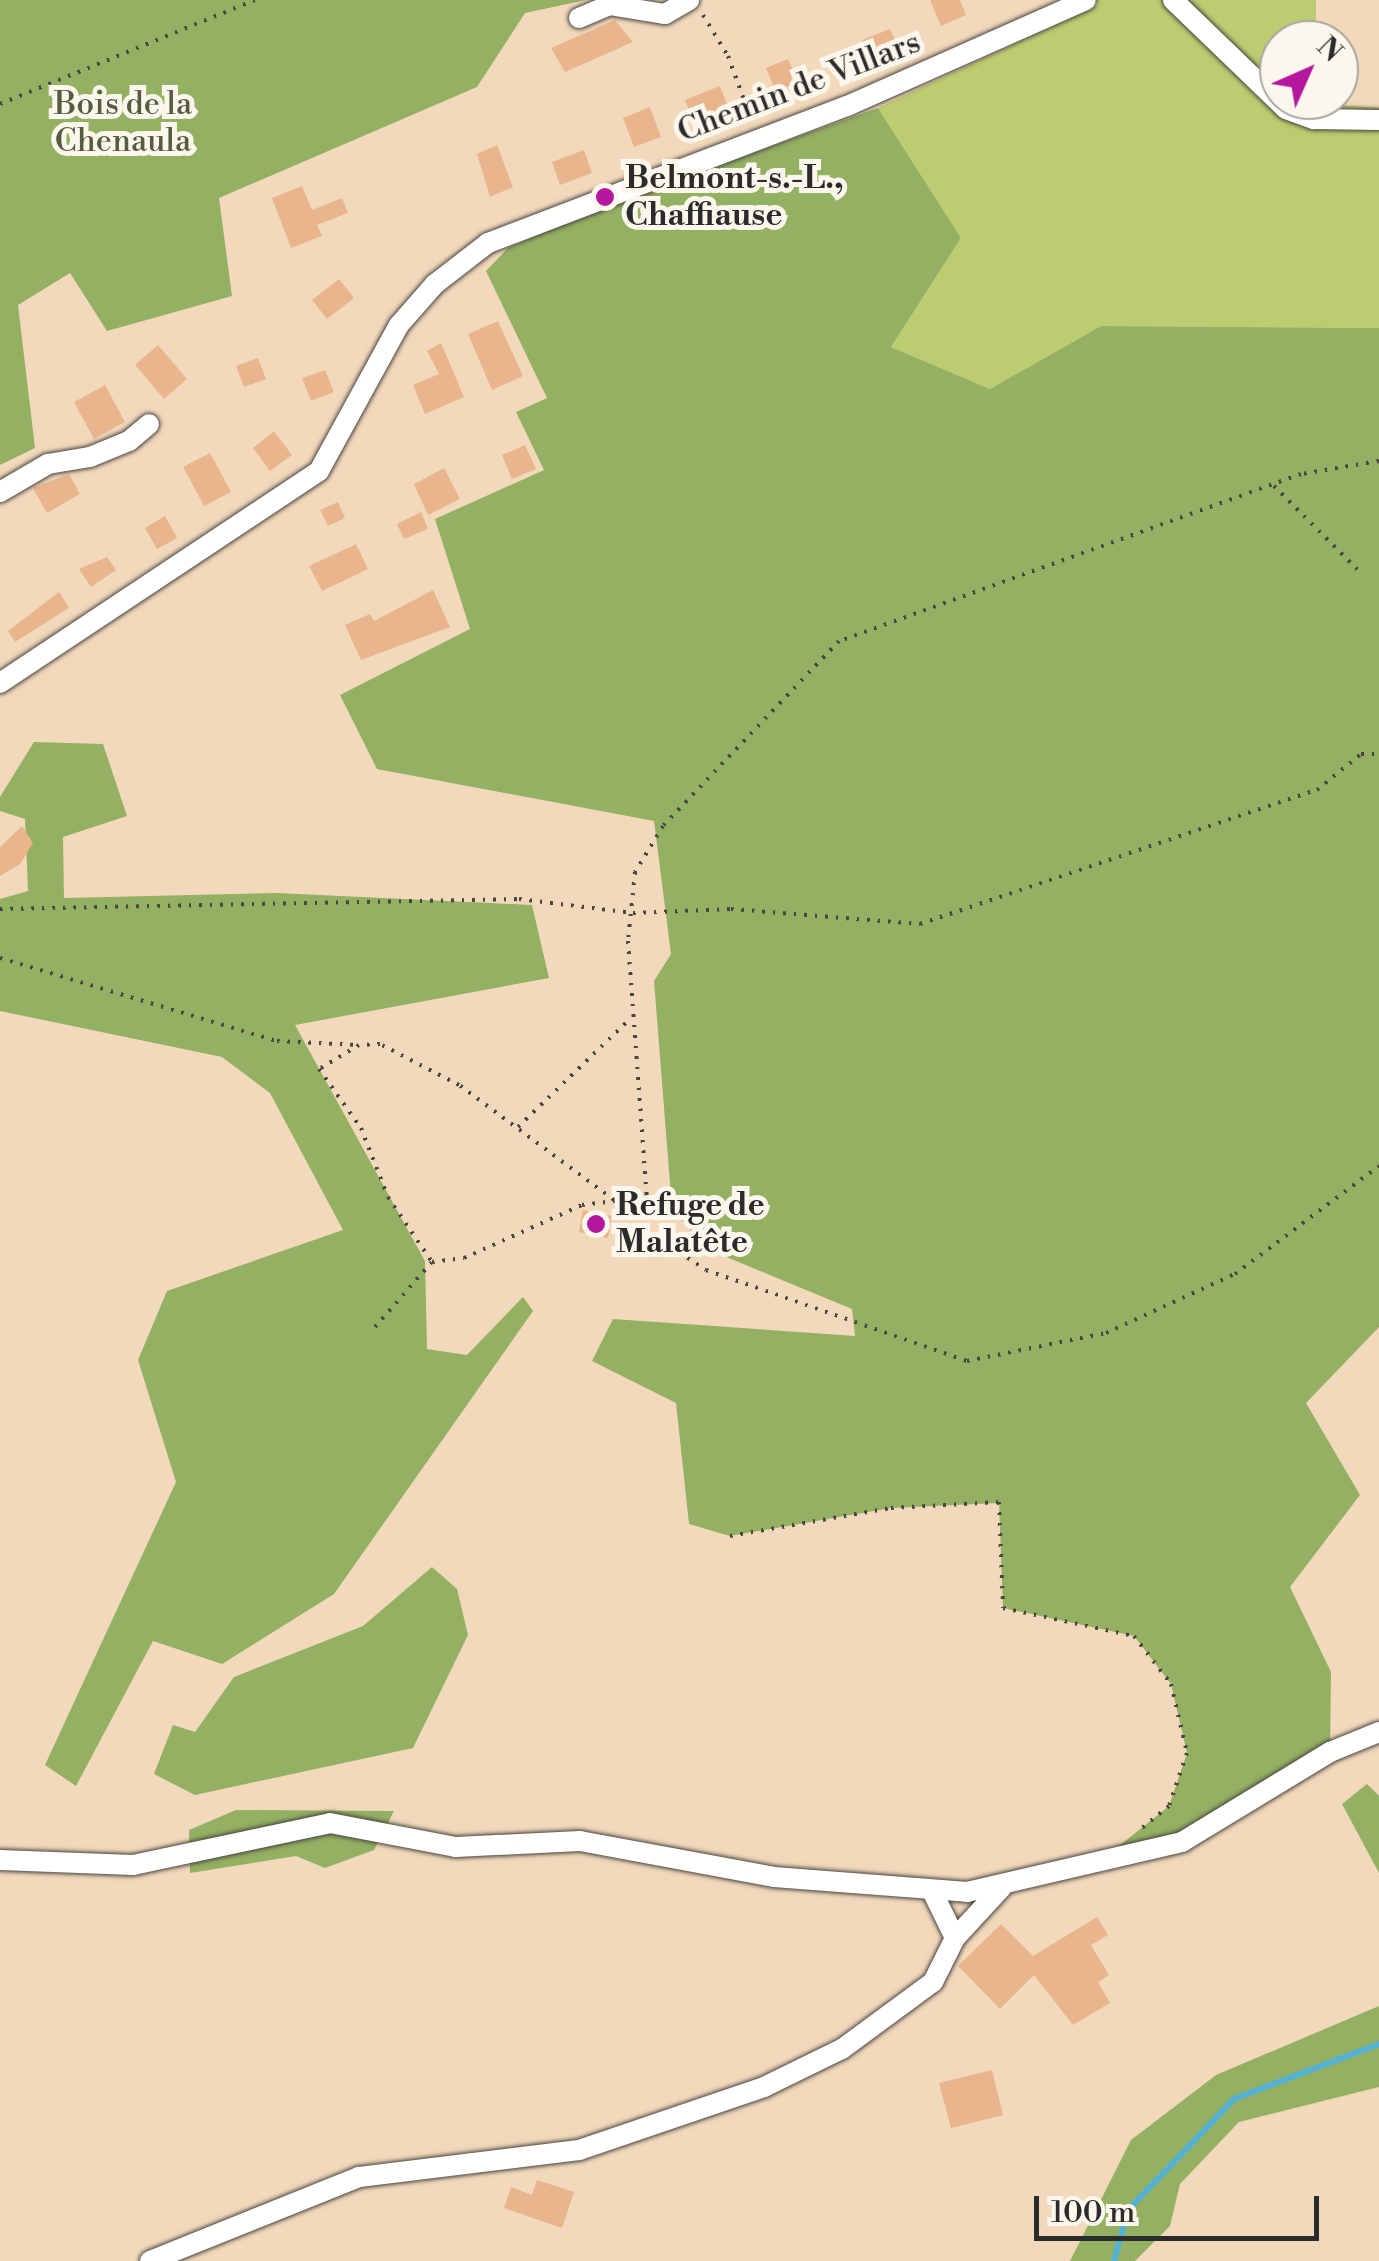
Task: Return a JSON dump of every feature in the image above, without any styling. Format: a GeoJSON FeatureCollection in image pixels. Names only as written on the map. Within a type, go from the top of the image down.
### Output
{"type":"FeatureCollection","features":[{"type":"Feature","properties":{"kind":"street","name":"Chemin de Villars"},"geometry":{"type":"LineString","coordinates":[[0,683],[319,471],[399,325],[435,284],[488,243],[758,138],[1086,0]]}},
{"type":"Feature","properties":{"kind":"street"},"geometry":{"type":"LineString","coordinates":[[1173,0],[1286,109],[1314,119],[1379,120]]}},
{"type":"Feature","properties":{"kind":"street"},"geometry":{"type":"LineString","coordinates":[[578,18],[609,5],[665,14],[696,7]]}},
{"type":"Feature","properties":{"kind":"street"},"geometry":{"type":"LineString","coordinates":[[0,492],[48,464],[130,441],[149,424]]}},
{"type":"Feature","properties":{"kind":"street"},"geometry":{"type":"LineString","coordinates":[[0,1860],[133,1865],[330,1823],[456,1847],[580,1841],[632,1846],[774,1877],[933,1893],[1002,1887],[1182,1842],[1330,1752],[1379,1732]]}},
{"type":"Feature","properties":{"kind":"street"},"geometry":{"type":"LineString","coordinates":[[150,2261],[359,2176],[579,2150],[764,2086],[842,2049],[933,1982],[955,1938],[1002,1887]]}},
{"type":"Feature","properties":{"kind":"street"},"geometry":{"type":"LineString","coordinates":[[933,1893],[955,1938]]}},
{"type":"Feature","properties":{"kind":"path"},"geometry":{"type":"LineString","coordinates":[[0,104],[255,0]]}},
{"type":"Feature","properties":{"kind":"path"},"geometry":{"type":"LineString","coordinates":[[696,7],[728,56],[758,138]]}},
{"type":"Feature","properties":{"kind":"path"},"geometry":{"type":"LineString","coordinates":[[1379,462],[1301,474],[839,641],[663,826],[635,872],[631,1018],[647,1197],[670,1246],[686,1260],[968,1361],[1106,1333],[1235,1274],[1379,1166]]}},
{"type":"Feature","properties":{"kind":"path"},"geometry":{"type":"LineString","coordinates":[[1274,486],[1363,575]]}},
{"type":"Feature","properties":{"kind":"path"},"geometry":{"type":"LineString","coordinates":[[0,908],[380,898],[519,899],[633,913],[731,909],[920,924],[1317,790],[1361,754],[1379,754]]}},
{"type":"Feature","properties":{"kind":"path"},"geometry":{"type":"LineString","coordinates":[[0,958],[277,1041],[359,1045],[396,1052],[459,1084],[614,1200]]}},
{"type":"Feature","properties":{"kind":"path"},"geometry":{"type":"LineString","coordinates":[[518,1126],[631,1018]]}},
{"type":"Feature","properties":{"kind":"path"},"geometry":{"type":"LineString","coordinates":[[359,1045],[319,1069],[360,1128],[388,1197],[432,1262]]}},
{"type":"Feature","properties":{"kind":"path"},"geometry":{"type":"LineString","coordinates":[[375,1326],[432,1262],[464,1258],[554,1215],[614,1200],[647,1197]]}},
{"type":"Feature","properties":{"kind":"path"},"geometry":{"type":"LineString","coordinates":[[730,1536],[891,1508],[1000,1502],[1003,1608],[1134,1636],[1171,1684],[1187,1753],[1169,1806],[1128,1839]]}},
{"type":"Feature","properties":{"kind":"green space","name":"Bois de la Chenaula"},"geometry":{"type":"Polygon","coordinates":[[[0,0],[586,0],[525,13],[477,87],[219,198],[232,296],[107,331],[70,273],[18,305],[35,448],[0,465],[0,0]]]}},
{"type":"Feature","properties":{"kind":"green space"},"geometry":{"type":"Polygon","coordinates":[[[1096,0],[1316,0],[1316,20],[1259,20],[1259,120],[1359,120],[1359,106],[1379,108],[1379,328],[1101,326],[990,389],[891,347],[961,238],[878,108],[1098,5],[1096,0]]]}},
{"type":"Feature","properties":{"kind":"green space"},"geometry":{"type":"Polygon","coordinates":[[[878,108],[961,238],[891,347],[990,389],[1101,326],[1379,328],[1379,1327],[1306,1403],[1360,1495],[1290,1587],[1331,1672],[1330,1752],[1182,1842],[1100,1861],[1169,1806],[1187,1753],[1171,1684],[1134,1636],[1003,1608],[999,1503],[891,1508],[730,1536],[689,1524],[676,1403],[592,1361],[613,1319],[855,1336],[852,1309],[707,1249],[672,1209],[654,981],[671,954],[654,821],[377,769],[340,695],[470,629],[435,519],[544,470],[516,412],[547,398],[486,271],[508,248],[611,204],[878,108]]]}},
{"type":"Feature","properties":{"kind":"green space"},"geometry":{"type":"Polygon","coordinates":[[[34,742],[103,744],[127,816],[63,837],[64,898],[277,893],[532,905],[549,978],[295,1025],[425,1261],[427,1349],[467,1355],[523,1297],[533,1311],[334,1594],[222,1664],[153,1641],[76,1786],[45,1765],[176,1482],[138,1360],[167,1291],[343,1230],[270,1093],[222,1057],[0,1011],[0,899],[28,891],[25,819],[0,811],[0,797],[34,742]]]}},
{"type":"Feature","properties":{"kind":"green space"},"geometry":{"type":"Polygon","coordinates":[[[432,1567],[457,1589],[468,1635],[413,1748],[195,1795],[154,1774],[173,1725],[195,1732],[234,1677],[363,1626],[432,1567]]]}},
{"type":"Feature","properties":{"kind":"green space"},"geometry":{"type":"Polygon","coordinates":[[[1367,1784],[1379,1796],[1379,1873],[1342,1804],[1367,1784]]]}},
{"type":"Feature","properties":{"kind":"green space"},"geometry":{"type":"Polygon","coordinates":[[[236,1810],[394,1811],[374,1850],[325,1868],[296,1856],[190,1873],[189,1830],[236,1810]]]}},
{"type":"Feature","properties":{"kind":"green space"},"geometry":{"type":"Polygon","coordinates":[[[1379,2006],[1379,2087],[1239,2122],[1180,2184],[1170,2226],[1135,2261],[1070,2261],[1131,2140],[1216,2075],[1379,2006]]]}},
{"type":"Feature","properties":{"kind":"building"},"geometry":{"type":"Polygon","coordinates":[[[930,0],[960,0],[966,15],[941,26],[930,0]]]}},
{"type":"Feature","properties":{"kind":"building"},"geometry":{"type":"Polygon","coordinates":[[[615,20],[633,42],[565,72],[551,48],[615,20]]]}},
{"type":"Feature","properties":{"kind":"building"},"geometry":{"type":"Polygon","coordinates":[[[890,29],[900,52],[873,64],[862,40],[890,29]]]}},
{"type":"Feature","properties":{"kind":"building"},"geometry":{"type":"Polygon","coordinates":[[[788,59],[798,82],[776,92],[766,68],[788,59]]]}},
{"type":"Feature","properties":{"kind":"building"},"geometry":{"type":"Polygon","coordinates":[[[720,86],[730,112],[695,125],[685,100],[720,86]]]}},
{"type":"Feature","properties":{"kind":"building"},"geometry":{"type":"Polygon","coordinates":[[[650,107],[661,137],[634,147],[623,118],[650,107]]]}},
{"type":"Feature","properties":{"kind":"building"},"geometry":{"type":"Polygon","coordinates":[[[497,145],[513,187],[490,197],[477,154],[497,145]]]}},
{"type":"Feature","properties":{"kind":"building"},"geometry":{"type":"Polygon","coordinates":[[[584,150],[592,173],[560,185],[552,162],[584,150]]]}},
{"type":"Feature","properties":{"kind":"building"},"geometry":{"type":"Polygon","coordinates":[[[302,186],[312,210],[342,198],[348,213],[317,225],[322,236],[291,248],[272,198],[302,186]]]}},
{"type":"Feature","properties":{"kind":"building"},"geometry":{"type":"Polygon","coordinates":[[[339,279],[354,298],[327,319],[312,300],[339,279]]]}},
{"type":"Feature","properties":{"kind":"building"},"geometry":{"type":"Polygon","coordinates":[[[498,321],[523,376],[492,390],[468,334],[498,321]]]}},
{"type":"Feature","properties":{"kind":"building"},"geometry":{"type":"Polygon","coordinates":[[[441,343],[464,397],[425,414],[413,385],[439,374],[427,351],[441,343]]]}},
{"type":"Feature","properties":{"kind":"building"},"geometry":{"type":"Polygon","coordinates":[[[158,345],[187,379],[164,399],[135,365],[158,345]]]}},
{"type":"Feature","properties":{"kind":"building"},"geometry":{"type":"Polygon","coordinates":[[[258,358],[266,379],[244,387],[236,366],[258,358]]]}},
{"type":"Feature","properties":{"kind":"building"},"geometry":{"type":"Polygon","coordinates":[[[325,370],[334,392],[311,401],[302,378],[325,370]]]}},
{"type":"Feature","properties":{"kind":"building"},"geometry":{"type":"Polygon","coordinates":[[[105,385],[125,422],[94,439],[74,402],[105,385]]]}},
{"type":"Feature","properties":{"kind":"building"},"geometry":{"type":"Polygon","coordinates":[[[274,431],[292,455],[270,471],[253,448],[274,431]]]}},
{"type":"Feature","properties":{"kind":"building"},"geometry":{"type":"Polygon","coordinates":[[[525,445],[536,469],[512,479],[502,455],[525,445]]]}},
{"type":"Feature","properties":{"kind":"building"},"geometry":{"type":"Polygon","coordinates":[[[210,453],[231,492],[204,506],[183,467],[210,453]]]}},
{"type":"Feature","properties":{"kind":"building"},"geometry":{"type":"Polygon","coordinates":[[[444,468],[460,499],[428,515],[414,484],[444,468]]]}},
{"type":"Feature","properties":{"kind":"building"},"geometry":{"type":"Polygon","coordinates":[[[69,474],[80,494],[47,513],[33,488],[69,474]]]}},
{"type":"Feature","properties":{"kind":"building"},"geometry":{"type":"Polygon","coordinates":[[[338,502],[345,518],[328,526],[320,510],[338,502]]]}},
{"type":"Feature","properties":{"kind":"building"},"geometry":{"type":"Polygon","coordinates":[[[421,512],[428,529],[404,539],[397,524],[421,512]]]}},
{"type":"Feature","properties":{"kind":"building"},"geometry":{"type":"Polygon","coordinates":[[[165,516],[177,538],[157,549],[145,528],[165,516]]]}},
{"type":"Feature","properties":{"kind":"building"},"geometry":{"type":"Polygon","coordinates":[[[356,544],[368,569],[322,591],[309,566],[356,544]]]}},
{"type":"Feature","properties":{"kind":"building"},"geometry":{"type":"Polygon","coordinates":[[[107,557],[116,570],[91,587],[79,569],[107,557]]]}},
{"type":"Feature","properties":{"kind":"building"},"geometry":{"type":"Polygon","coordinates":[[[433,590],[450,627],[361,660],[345,625],[370,614],[374,621],[433,590]]]}},
{"type":"Feature","properties":{"kind":"building"},"geometry":{"type":"Polygon","coordinates":[[[59,592],[69,608],[15,642],[8,631],[59,592]]]}},
{"type":"Feature","properties":{"kind":"building"},"geometry":{"type":"Polygon","coordinates":[[[22,826],[33,843],[20,864],[0,876],[0,847],[22,826]]]}},
{"type":"Feature","properties":{"kind":"building","name":"Refuge de Malatête"},"geometry":{"type":"Polygon","coordinates":[[[583,1210],[612,1216],[608,1238],[579,1232],[583,1210]]]}},
{"type":"Feature","properties":{"kind":"building"},"geometry":{"type":"Polygon","coordinates":[[[1097,1917],[1108,1935],[1091,1945],[1109,1975],[1098,1982],[1110,2003],[1073,2025],[1034,1975],[1000,2009],[958,1966],[1001,1924],[1033,1956],[1097,1917]]]}},
{"type":"Feature","properties":{"kind":"building"},"geometry":{"type":"Polygon","coordinates":[[[992,2070],[1003,2115],[951,2128],[939,2083],[992,2070]]]}},
{"type":"Feature","properties":{"kind":"building"},"geometry":{"type":"Polygon","coordinates":[[[537,2180],[574,2192],[562,2228],[504,2208],[511,2187],[532,2195],[537,2180]]]}},
{"type":"Feature","properties":{"kind":"waterway"},"geometry":{"type":"LineString","coordinates":[[1114,2261],[1128,2210],[1234,2099],[1379,2044]]}},
{"type":"Feature","properties":{"kind":"place","name":"Belmont-s.-L., Chaffiause"},"geometry":{"type":"Point","coordinates":[605,197]}},
{"type":"Feature","properties":{"kind":"place","name":"Refuge de Malatête"},"geometry":{"type":"Point","coordinates":[596,1224]}}]}
